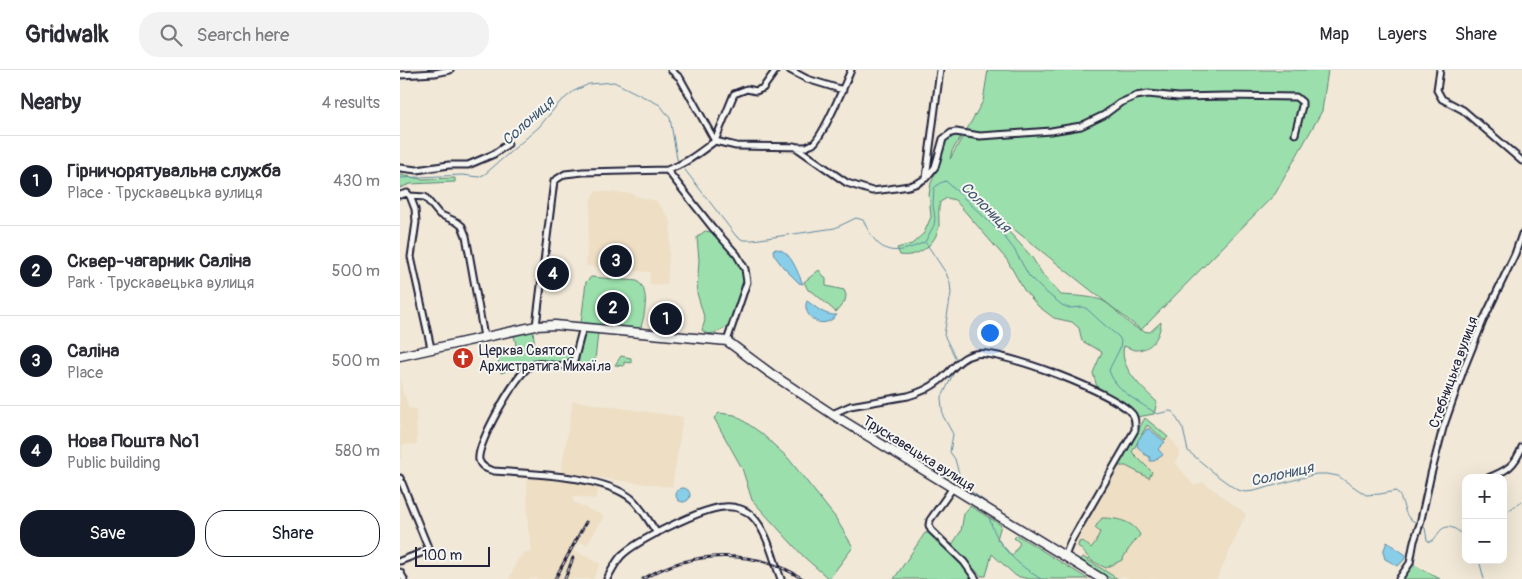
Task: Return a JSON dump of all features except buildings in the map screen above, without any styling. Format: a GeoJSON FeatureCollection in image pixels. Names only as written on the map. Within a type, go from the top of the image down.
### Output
{"type":"FeatureCollection","features":[{"type":"Feature","properties":{"kind":"street"},"geometry":{"type":"LineString","coordinates":[[403,73],[435,73],[450,70]]}},
{"type":"Feature","properties":{"kind":"street"},"geometry":{"type":"LineString","coordinates":[[672,70],[680,78],[715,141],[736,146],[806,147],[814,144],[843,90],[851,70]]}},
{"type":"Feature","properties":{"kind":"street"},"geometry":{"type":"LineString","coordinates":[[536,326],[554,181],[565,174],[667,170],[677,167],[715,141],[734,94],[747,89],[756,91],[763,88],[776,70]]}},
{"type":"Feature","properties":{"kind":"street"},"geometry":{"type":"LineString","coordinates":[[790,70],[807,79],[843,90]]}},
{"type":"Feature","properties":{"kind":"street"},"geometry":{"type":"LineString","coordinates":[[926,178],[940,70]]}},
{"type":"Feature","properties":{"kind":"street"},"geometry":{"type":"LineString","coordinates":[[1440,70],[1437,90],[1442,99],[1463,110],[1522,161]]}},
{"type":"Feature","properties":{"kind":"street"},"geometry":{"type":"LineString","coordinates":[[794,146],[846,183],[872,190],[909,186],[926,178],[935,167],[943,139],[951,133],[980,136],[1074,128],[1104,116],[1120,103],[1136,96],[1148,94],[1178,97],[1296,97],[1302,102],[1302,106],[1295,134]]}},
{"type":"Feature","properties":{"kind":"street"},"geometry":{"type":"LineString","coordinates":[[400,168],[418,170],[448,164],[468,164],[494,154],[508,144]]}},
{"type":"Feature","properties":{"kind":"street"},"geometry":{"type":"LineString","coordinates":[[400,356],[536,326],[555,325],[727,341],[747,282],[745,269],[737,255],[667,170]]}},
{"type":"Feature","properties":{"kind":"street"},"geometry":{"type":"LineString","coordinates":[[400,195],[407,193],[410,196],[425,197],[439,214],[462,226],[470,251],[484,337]]}},
{"type":"Feature","properties":{"kind":"street"},"geometry":{"type":"LineString","coordinates":[[410,196],[415,209],[416,222],[411,257],[431,348]]}},
{"type":"Feature","properties":{"kind":"street","name":"Стебницька вулиця"},"geometry":{"type":"LineString","coordinates":[[1399,579],[1410,563],[1430,474],[1443,428],[1464,368],[1522,234]]}},
{"type":"Feature","properties":{"kind":"street"},"geometry":{"type":"LineString","coordinates":[[583,327],[574,361],[564,367],[536,364],[530,366],[513,383],[498,410],[480,452],[480,460],[485,468],[494,471],[576,478],[615,490],[626,495],[634,502],[657,533]]}},
{"type":"Feature","properties":{"kind":"street","name":"Трускавецька вулиця"},"geometry":{"type":"LineString","coordinates":[[727,341],[770,374],[832,414],[1102,579]]}},
{"type":"Feature","properties":{"kind":"street"},"geometry":{"type":"LineString","coordinates":[[832,414],[850,406],[916,393],[939,381],[962,358],[976,354],[1013,359],[1108,396],[1132,414],[1135,430],[1065,556]]}},
{"type":"Feature","properties":{"kind":"street"},"geometry":{"type":"LineString","coordinates":[[1499,474],[1509,468],[1522,447]]}},
{"type":"Feature","properties":{"kind":"street"},"geometry":{"type":"LineString","coordinates":[[400,478],[429,550],[400,561]]}},
{"type":"Feature","properties":{"kind":"street"},"geometry":{"type":"LineString","coordinates":[[952,488],[930,520],[929,525],[931,530],[964,562],[976,579]]}},
{"type":"Feature","properties":{"kind":"street"},"geometry":{"type":"LineString","coordinates":[[607,579],[622,555],[657,533],[705,510],[724,507],[739,508],[752,516],[760,528],[781,579]]}},
{"type":"Feature","properties":{"kind":"street"},"geometry":{"type":"LineString","coordinates":[[400,572],[404,579]]}},
{"type":"Feature","properties":{"kind":"shaded area"},"geometry":{"type":"Polygon","coordinates":[[[596,191],[634,194],[634,196],[656,201],[671,223],[667,285],[650,284],[650,272],[586,266],[591,198],[596,191]]]}},
{"type":"Feature","properties":{"kind":"shaded area"},"geometry":{"type":"Polygon","coordinates":[[[400,374],[403,395],[405,395],[408,408],[416,409],[417,444],[402,445],[402,458],[400,459],[400,374]]]}},
{"type":"Feature","properties":{"kind":"shaded area"},"geometry":{"type":"Polygon","coordinates":[[[573,401],[683,417],[672,487],[561,473],[573,401]]]}},
{"type":"Feature","properties":{"kind":"shaded area"},"geometry":{"type":"Polygon","coordinates":[[[1145,418],[1175,443],[1180,455],[1175,462],[1194,486],[1203,482],[1246,514],[1217,579],[1129,579],[1123,576],[1118,579],[1083,557],[1085,553],[1075,547],[1074,544],[1145,418]]]}},
{"type":"Feature","properties":{"kind":"shaded area"},"geometry":{"type":"Polygon","coordinates":[[[527,477],[576,481],[599,487],[595,499],[573,496],[573,502],[604,516],[587,545],[579,541],[573,550],[600,564],[593,579],[509,579],[518,559],[525,552],[532,552],[528,528],[527,477]]]}},
{"type":"Feature","properties":{"kind":"green space"},"geometry":{"type":"Polygon","coordinates":[[[988,70],[1328,70],[1322,111],[1275,194],[1141,330],[987,208],[960,190],[988,211],[1011,234],[1031,256],[1043,275],[1061,295],[1101,300],[1130,324],[1142,331],[1150,332],[1161,322],[1157,337],[1151,345],[1147,348],[1136,350],[1124,346],[1123,354],[1128,370],[1145,391],[1157,402],[1154,414],[1137,417],[1129,408],[1097,387],[1093,373],[1102,352],[1082,341],[1079,328],[1072,322],[1054,318],[1038,306],[1024,290],[1007,260],[955,200],[947,198],[940,202],[939,225],[931,244],[920,252],[900,255],[897,248],[912,244],[924,233],[931,217],[929,195],[931,183],[946,141],[953,134],[962,135],[952,151],[950,159],[983,101],[988,70]]]}},
{"type":"Feature","properties":{"kind":"green space"},"geometry":{"type":"Polygon","coordinates":[[[400,175],[422,179],[455,178],[455,182],[410,184],[400,188],[400,175]]]}},
{"type":"Feature","properties":{"kind":"green space"},"geometry":{"type":"Polygon","coordinates":[[[705,231],[711,232],[734,256],[743,273],[743,286],[729,326],[715,333],[707,334],[702,330],[705,320],[697,293],[699,260],[697,237],[705,231]]]}},
{"type":"Feature","properties":{"kind":"green space"},"geometry":{"type":"Polygon","coordinates":[[[819,270],[826,279],[826,286],[844,290],[846,295],[845,301],[836,312],[813,292],[808,290],[804,282],[819,270]]]}},
{"type":"Feature","properties":{"kind":"green space"},"geometry":{"type":"Polygon","coordinates":[[[591,277],[637,281],[641,285],[645,296],[645,309],[643,322],[639,329],[581,323],[586,282],[591,277]]]}},
{"type":"Feature","properties":{"kind":"green space"},"geometry":{"type":"Polygon","coordinates":[[[533,331],[535,347],[573,350],[570,357],[561,363],[535,364],[501,373],[497,354],[514,348],[516,344],[514,335],[533,331]]]}},
{"type":"Feature","properties":{"kind":"green space"},"geometry":{"type":"Polygon","coordinates":[[[582,331],[598,333],[594,369],[578,368],[582,331]]]}},
{"type":"Feature","properties":{"kind":"green space"},"geometry":{"type":"Polygon","coordinates":[[[621,356],[631,358],[631,363],[624,362],[624,366],[615,365],[621,356]]]}},
{"type":"Feature","properties":{"kind":"green space"},"geometry":{"type":"Polygon","coordinates":[[[719,413],[735,415],[761,433],[788,458],[835,517],[853,547],[829,579],[804,557],[752,500],[742,468],[714,418],[719,413]]]}},
{"type":"Feature","properties":{"kind":"green space"},"geometry":{"type":"Polygon","coordinates":[[[1145,418],[1168,437],[1165,440],[1147,425],[1132,452],[1152,472],[1149,478],[1126,466],[1118,466],[1145,418]]]}},
{"type":"Feature","properties":{"kind":"green space"},"geometry":{"type":"Polygon","coordinates":[[[970,506],[1001,525],[997,539],[1012,556],[1020,543],[1014,538],[1017,535],[1088,579],[1029,579],[1016,576],[992,554],[986,576],[981,576],[952,545],[961,531],[964,514],[970,506]]]}},
{"type":"Feature","properties":{"kind":"green space"},"geometry":{"type":"Polygon","coordinates":[[[1102,518],[1129,523],[1140,535],[1122,560],[1106,568],[1092,561],[1078,546],[1079,542],[1083,541],[1091,548],[1100,532],[1095,528],[1102,518]]]}},
{"type":"Feature","properties":{"kind":"green space"},"geometry":{"type":"Polygon","coordinates":[[[925,533],[929,533],[964,567],[971,579],[894,579],[925,533]]]}},
{"type":"Feature","properties":{"kind":"green space"},"geometry":{"type":"Polygon","coordinates":[[[1083,557],[1118,579],[1111,579],[1081,560],[1083,557]]]}},
{"type":"Feature","properties":{"kind":"green space"},"geometry":{"type":"Polygon","coordinates":[[[1414,565],[1440,579],[1402,579],[1414,565]]]}},
{"type":"Feature","properties":{"kind":"water"},"geometry":{"type":"Polygon","coordinates":[[[773,250],[781,250],[790,257],[803,284],[799,283],[783,267],[774,255],[773,250]]]}},
{"type":"Feature","properties":{"kind":"water"},"geometry":{"type":"Polygon","coordinates":[[[807,301],[824,313],[837,315],[824,323],[813,320],[807,311],[807,301]]]}},
{"type":"Feature","properties":{"kind":"water"},"geometry":{"type":"Polygon","coordinates":[[[1147,429],[1165,442],[1158,449],[1163,455],[1154,461],[1150,461],[1150,457],[1144,454],[1137,446],[1138,440],[1147,429]]]}},
{"type":"Feature","properties":{"kind":"water"},"geometry":{"type":"Polygon","coordinates":[[[683,488],[688,490],[690,495],[688,500],[683,502],[678,500],[676,495],[678,490],[683,488]]]}},
{"type":"Feature","properties":{"kind":"water"},"geometry":{"type":"Polygon","coordinates":[[[1387,542],[1406,555],[1398,566],[1385,559],[1383,552],[1387,542]]]}},
{"type":"Feature","properties":{"kind":"waterway","name":"Солониця"},"geometry":{"type":"LineString","coordinates":[[400,178],[462,175],[479,177],[485,174],[539,127],[559,103],[574,91],[589,84],[614,82],[660,105],[670,118],[677,159],[680,163]]}},
{"type":"Feature","properties":{"kind":"waterway","name":"Солониця"},"geometry":{"type":"LineString","coordinates":[[682,166],[736,236],[743,240],[835,228],[856,218],[863,220],[875,240],[881,246],[895,251],[904,250],[925,242],[934,225],[934,188],[946,181],[1003,235],[1014,249],[1029,276],[1042,289],[1062,305],[1069,308],[1083,307],[1087,309],[1119,337],[1121,341],[1120,348],[1109,370],[1112,377],[1129,396],[1157,414],[1173,412],[1183,429],[1188,451],[1219,477],[1237,490],[1246,492],[1316,474],[1338,476],[1366,495],[1396,491],[1402,500],[1406,514],[1412,521],[1418,523]]}},
{"type":"Feature","properties":{"kind":"waterway"},"geometry":{"type":"LineString","coordinates":[[926,243],[946,273],[950,283],[951,293],[944,335],[956,359]]}},
{"type":"Feature","properties":{"kind":"waterway"},"geometry":{"type":"LineString","coordinates":[[956,368],[941,399],[943,416],[953,434],[950,452],[955,459],[962,485],[986,502]]}},
{"type":"Feature","properties":{"kind":"waterway"},"geometry":{"type":"LineString","coordinates":[[1507,510],[1522,501]]}},
{"type":"Feature","properties":{"kind":"waterway"},"geometry":{"type":"LineString","coordinates":[[989,517],[997,537],[1008,553],[1023,567],[1041,579]]}},
{"type":"Feature","properties":{"kind":"waterway","name":"Солониця"},"geometry":{"type":"LineString","coordinates":[[1421,525],[1425,528],[1427,540],[1430,542],[1444,528],[1451,527],[1462,534]]}},
{"type":"Feature","properties":{"kind":"waterway","name":"Солониця"},"geometry":{"type":"LineString","coordinates":[[1480,564],[1484,579]]}},
{"type":"Feature","properties":{"kind":"railway"},"geometry":{"type":"LineString","coordinates":[[555,579],[586,522]]}},
{"type":"Feature","properties":{"kind":"railway"},"geometry":{"type":"LineString","coordinates":[[643,579],[662,569],[682,562],[723,556],[764,562],[784,569],[803,579]]}},
{"type":"Feature","properties":{"kind":"railway"},"geometry":{"type":"LineString","coordinates":[[565,579],[573,558]]}},
{"type":"Feature","properties":{"kind":"place","name":"Саліна"},"geometry":{"type":"Point","coordinates":[616,261]}},
{"type":"Feature","properties":{"kind":"place","name":"Нова Пошта №1"},"geometry":{"type":"Point","coordinates":[553,274]}},
{"type":"Feature","properties":{"kind":"place","name":"Сквер-чагарник Саліна"},"geometry":{"type":"Point","coordinates":[613,308]}},
{"type":"Feature","properties":{"kind":"place","name":"Гірничорятувальна служба"},"geometry":{"type":"Point","coordinates":[666,319]}},
{"type":"Feature","properties":{"kind":"place","name":"Церква Святого Архистратига Михаїла"},"geometry":{"type":"Point","coordinates":[463,358]}}]}
